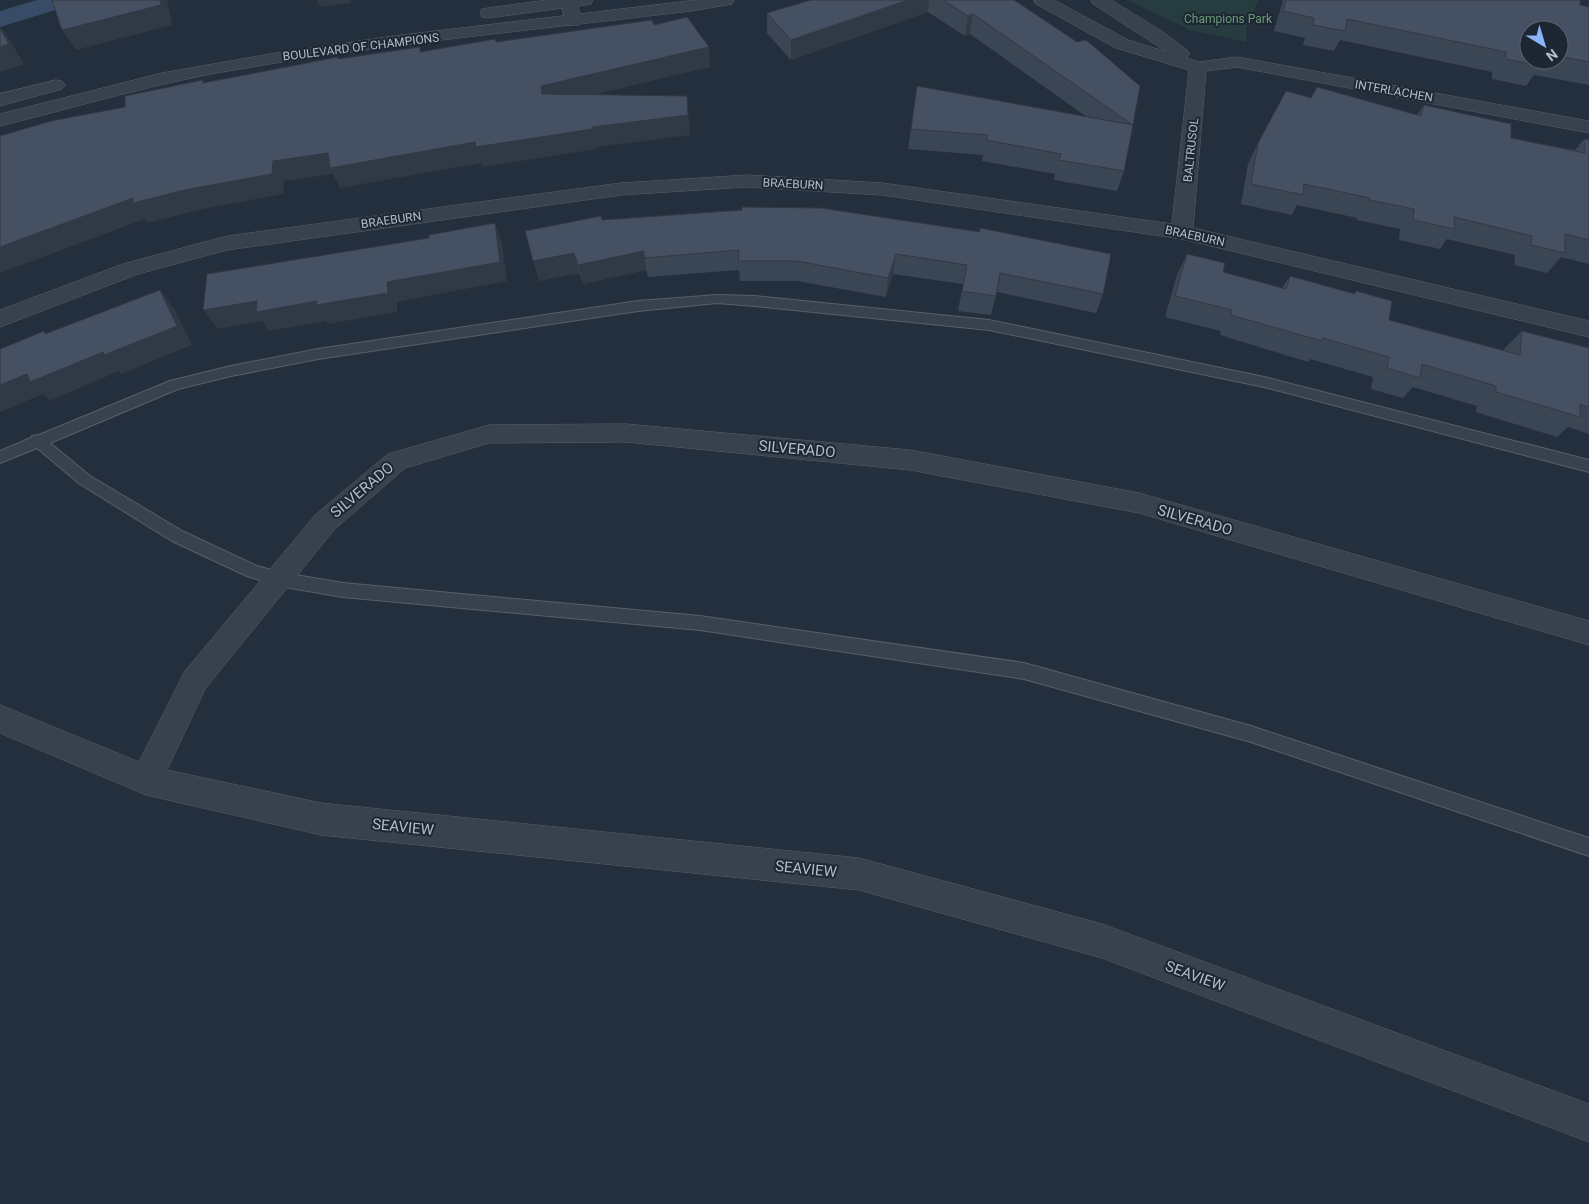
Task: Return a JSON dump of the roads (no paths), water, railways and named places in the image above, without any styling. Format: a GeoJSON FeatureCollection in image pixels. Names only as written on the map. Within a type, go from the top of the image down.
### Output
{"type":"FeatureCollection","features":[{"type":"Feature","properties":{"kind":"street"},"geometry":{"type":"LineString","coordinates":[[473,14],[575,0],[573,21]]}},
{"type":"Feature","properties":{"kind":"street","name":"BOULEVARD OF CHAMPIONS"},"geometry":{"type":"LineString","coordinates":[[0,120],[124,86],[217,68],[331,50],[573,21],[726,0]]}},
{"type":"Feature","properties":{"kind":"street","name":"INTERLACHEN"},"geometry":{"type":"LineString","coordinates":[[1042,0],[1122,44],[1198,67],[1237,62],[1589,127]]}},
{"type":"Feature","properties":{"kind":"street"},"geometry":{"type":"LineString","coordinates":[[1099,0],[1154,34],[1198,67]]}},
{"type":"Feature","properties":{"kind":"street","name":"BOULEVARD OF CHAMPIONS"},"geometry":{"type":"LineString","coordinates":[[300,38],[435,20]]}},
{"type":"Feature","properties":{"kind":"street","name":"BALTRUSOL"},"geometry":{"type":"LineString","coordinates":[[1182,232],[1198,67]]}},
{"type":"Feature","properties":{"kind":"street"},"geometry":{"type":"LineString","coordinates":[[0,100],[73,81]]}},
{"type":"Feature","properties":{"kind":"street","name":"BRAEBURN"},"geometry":{"type":"LineString","coordinates":[[0,318],[130,269],[227,242],[621,189],[747,181],[882,189],[1182,232],[1589,329]]}},
{"type":"Feature","properties":{"kind":"street","name":"SILVERADO"},"geometry":{"type":"LineString","coordinates":[[146,780],[195,680],[325,522],[397,461],[489,434],[626,432],[910,460],[1139,503],[1589,633]]}},
{"type":"Feature","properties":{"kind":"street","name":"SEAVIEW"},"geometry":{"type":"LineString","coordinates":[[0,719],[146,780],[321,818],[859,874],[1102,942],[1589,1123]]}},
{"type":"Feature","properties":{"kind":"lane"},"geometry":{"type":"LineString","coordinates":[[0,457],[37,440],[175,385],[231,371],[318,354],[628,308],[716,299],[754,301],[989,325],[1264,382],[1589,466]]}},
{"type":"Feature","properties":{"kind":"lane"},"geometry":{"type":"LineString","coordinates":[[37,440],[85,480],[177,536],[253,571],[278,578],[343,590],[700,623],[1024,671],[1251,734],[1589,847]]}},
{"type":"Feature","properties":{"kind":"waterway"},"geometry":{"type":"LineString","coordinates":[[0,19],[63,0]]}},
{"type":"Feature","properties":{"kind":"park label","name":"Champions Park"},"geometry":{"type":"Point","coordinates":[1228,19]}}]}
